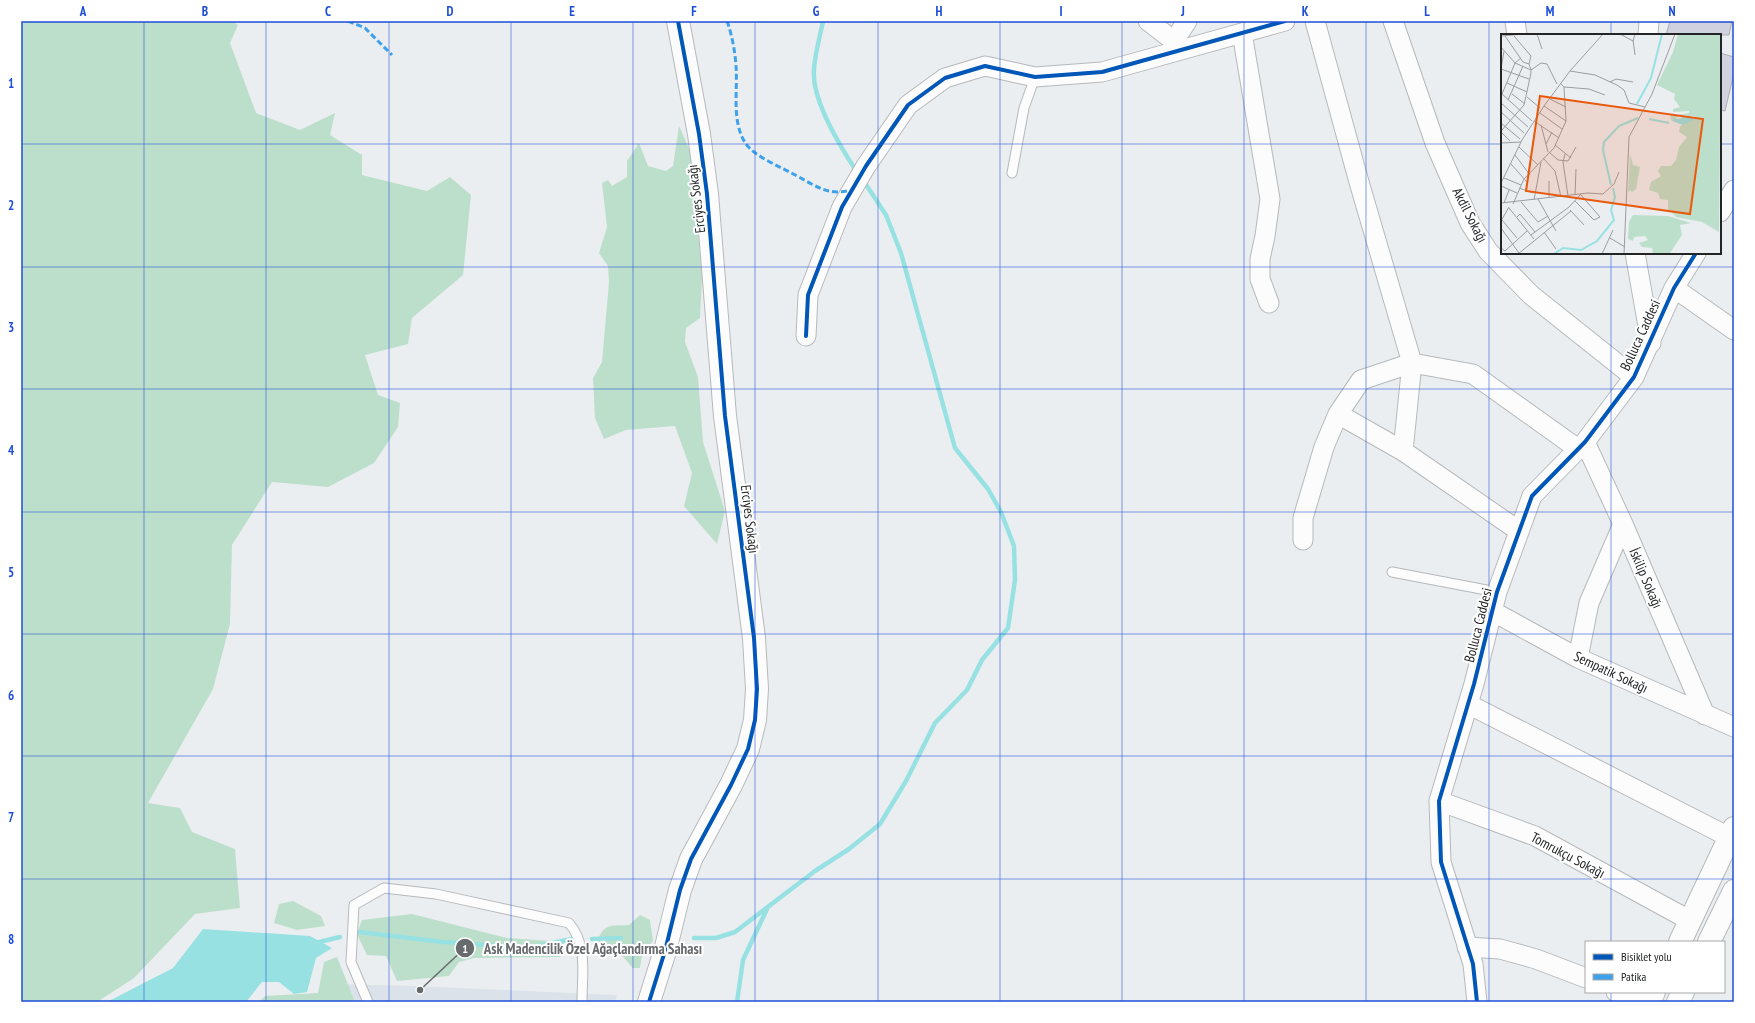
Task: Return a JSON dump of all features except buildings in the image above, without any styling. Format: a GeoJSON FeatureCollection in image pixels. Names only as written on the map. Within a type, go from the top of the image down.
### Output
{"type":"FeatureCollection","features":[{"type":"Feature","properties":{"kind":"street","name":"Erciyes Sokağı"},"geometry":{"type":"LineString","coordinates":[[649,1002],[665,951],[680,890],[691,859],[731,785],[748,749],[755,720],[757,689],[754,638],[725,416],[707,194],[699,134],[678,21]]}},
{"type":"Feature","properties":{"kind":"street"},"geometry":{"type":"LineString","coordinates":[[1148,21],[1175,46]]}},
{"type":"Feature","properties":{"kind":"street"},"geometry":{"type":"LineString","coordinates":[[1175,46],[1187,21]]}},
{"type":"Feature","properties":{"kind":"street"},"geometry":{"type":"LineString","coordinates":[[806,336],[808,295],[842,207],[861,174],[908,105],[945,78],[985,66],[1035,77],[1102,72],[1175,46],[1242,33],[1285,21]]}},
{"type":"Feature","properties":{"kind":"street"},"geometry":{"type":"LineString","coordinates":[[1315,21],[1359,182],[1412,363],[1403,451]]}},
{"type":"Feature","properties":{"kind":"street","name":"Akdil Sokağı"},"geometry":{"type":"LineString","coordinates":[[1393,21],[1435,143],[1470,223],[1488,250],[1531,295],[1634,377]]}},
{"type":"Feature","properties":{"kind":"street"},"geometry":{"type":"LineString","coordinates":[[1515,21],[1517,34]]}},
{"type":"Feature","properties":{"kind":"street"},"geometry":{"type":"LineString","coordinates":[[1648,34],[1649,21]]}},
{"type":"Feature","properties":{"kind":"street"},"geometry":{"type":"LineString","coordinates":[[1242,33],[1270,199],[1260,259],[1260,279],[1269,303]]}},
{"type":"Feature","properties":{"kind":"street"},"geometry":{"type":"LineString","coordinates":[[1721,210],[1734,190]]}},
{"type":"Feature","properties":{"kind":"street"},"geometry":{"type":"LineString","coordinates":[[1635,254],[1651,343]]}},
{"type":"Feature","properties":{"kind":"street","name":"Bolluca Caddesi"},"geometry":{"type":"LineString","coordinates":[[1477,1002],[1473,964],[1442,862],[1439,801],[1468,704],[1497,592],[1532,496],[1582,445],[1634,377],[1651,343],[1674,288],[1695,254]]}},
{"type":"Feature","properties":{"kind":"street"},"geometry":{"type":"LineString","coordinates":[[1674,288],[1734,330]]}},
{"type":"Feature","properties":{"kind":"street"},"geometry":{"type":"LineString","coordinates":[[1303,540],[1303,518],[1324,447],[1338,414],[1361,380],[1412,363],[1473,374],[1582,445]]}},
{"type":"Feature","properties":{"kind":"street"},"geometry":{"type":"LineString","coordinates":[[1338,414],[1403,451],[1519,531]]}},
{"type":"Feature","properties":{"kind":"street","name":"İskilip Sokağı"},"geometry":{"type":"LineString","coordinates":[[1582,445],[1623,524],[1705,715]]}},
{"type":"Feature","properties":{"kind":"street"},"geometry":{"type":"LineString","coordinates":[[1578,658],[1589,603],[1623,524]]}},
{"type":"Feature","properties":{"kind":"street","name":"Sempatik Sokağı"},"geometry":{"type":"LineString","coordinates":[[1492,611],[1578,658],[1734,727]]}},
{"type":"Feature","properties":{"kind":"street"},"geometry":{"type":"LineString","coordinates":[[1468,704],[1732,833],[1681,941]]}},
{"type":"Feature","properties":{"kind":"street","name":"Tomrukçu Sokağı"},"geometry":{"type":"LineString","coordinates":[[1439,801],[1535,836],[1691,921]]}},
{"type":"Feature","properties":{"kind":"street"},"geometry":{"type":"LineString","coordinates":[[1710,941],[1734,893]]}},
{"type":"Feature","properties":{"kind":"street"},"geometry":{"type":"LineString","coordinates":[[1468,947],[1500,949],[1536,958],[1585,978]]}},
{"type":"Feature","properties":{"kind":"street"},"geometry":{"type":"LineString","coordinates":[[1618,993],[1637,1002]]}},
{"type":"Feature","properties":{"kind":"street"},"geometry":{"type":"LineString","coordinates":[[1649,1002],[1654,993]]}},
{"type":"Feature","properties":{"kind":"street"},"geometry":{"type":"LineString","coordinates":[[1678,1002],[1682,993]]}},
{"type":"Feature","properties":{"kind":"lane"},"geometry":{"type":"LineString","coordinates":[[1012,173],[1024,108],[1035,77]]}},
{"type":"Feature","properties":{"kind":"lane"},"geometry":{"type":"LineString","coordinates":[[1392,572],[1497,592]]}},
{"type":"Feature","properties":{"kind":"lane"},"geometry":{"type":"LineString","coordinates":[[368,1002],[351,962],[354,905],[384,888],[436,894],[569,923],[577,932],[582,952],[582,1002]]}},
{"type":"Feature","properties":{"kind":"shaded area"},"geometry":{"type":"Polygon","coordinates":[[[332,984],[415,986],[617,995],[615,1002],[308,1002],[332,984]]]}},
{"type":"Feature","properties":{"kind":"green space"},"geometry":{"type":"Polygon","coordinates":[[[21,21],[232,21],[238,25],[230,43],[256,113],[300,130],[335,113],[330,135],[362,155],[362,175],[427,191],[450,177],[471,195],[463,275],[412,318],[408,344],[365,355],[378,395],[400,403],[398,427],[374,463],[328,487],[272,482],[232,545],[230,624],[213,689],[148,803],[180,808],[192,832],[235,849],[240,908],[195,914],[134,978],[97,1002],[21,1002],[21,21]]]}},
{"type":"Feature","properties":{"kind":"green space"},"geometry":{"type":"Polygon","coordinates":[[[679,126],[691,153],[702,278],[700,318],[686,328],[685,342],[698,377],[703,442],[725,511],[717,544],[684,506],[692,473],[675,426],[626,430],[604,439],[595,418],[593,378],[602,362],[609,282],[608,266],[599,253],[607,227],[602,183],[608,180],[612,186],[627,177],[627,161],[639,143],[648,166],[666,171],[673,166],[679,126]]]}},
{"type":"Feature","properties":{"kind":"green space"},"geometry":{"type":"Polygon","coordinates":[[[293,901],[321,916],[325,926],[297,930],[274,923],[279,904],[293,901]]]}},
{"type":"Feature","properties":{"kind":"green space"},"geometry":{"type":"Polygon","coordinates":[[[412,914],[507,938],[564,942],[566,951],[560,957],[474,958],[459,962],[449,976],[397,981],[386,956],[367,955],[357,934],[362,920],[412,914]]]}},
{"type":"Feature","properties":{"kind":"green space"},"geometry":{"type":"Polygon","coordinates":[[[640,915],[650,920],[653,941],[642,955],[640,968],[633,968],[616,951],[601,949],[596,943],[602,932],[608,927],[629,925],[640,915]]]}},
{"type":"Feature","properties":{"kind":"green space"},"geometry":{"type":"Polygon","coordinates":[[[337,957],[355,1002],[259,1002],[265,996],[318,993],[324,962],[337,957]]]}},
{"type":"Feature","properties":{"kind":"water"},"geometry":{"type":"Polygon","coordinates":[[[203,929],[310,936],[332,948],[316,958],[307,992],[294,994],[279,982],[262,982],[246,1002],[107,1002],[173,968],[203,929]]]}},
{"type":"Feature","properties":{"kind":"waterway"},"geometry":{"type":"LineString","coordinates":[[823,21],[816,51],[814,81],[817,94],[828,123],[857,172]]}},
{"type":"Feature","properties":{"kind":"waterway"},"geometry":{"type":"LineString","coordinates":[[694,938],[716,938],[735,932],[815,871],[849,849],[880,824],[906,781],[935,723],[967,690],[982,660],[1008,628],[1015,580],[1014,546],[1001,512],[988,489],[955,448],[901,253],[886,215],[863,180]]}},
{"type":"Feature","properties":{"kind":"waterway"},"geometry":{"type":"LineString","coordinates":[[737,1002],[743,960],[767,909]]}},
{"type":"Feature","properties":{"kind":"waterway"},"geometry":{"type":"LineString","coordinates":[[359,932],[443,942],[528,948],[572,939]]}},
{"type":"Feature","properties":{"kind":"waterway"},"geometry":{"type":"LineString","coordinates":[[315,943],[340,937]]}},
{"type":"Feature","properties":{"kind":"waterway"},"geometry":{"type":"LineString","coordinates":[[592,939],[621,938]]}},
{"type":"Feature","properties":{"kind":"marked path"},"geometry":{"type":"LineString","coordinates":[[348,21],[365,28],[392,55]]}},
{"type":"Feature","properties":{"kind":"marked path"},"geometry":{"type":"LineString","coordinates":[[727,21],[732,37],[736,60],[736,106],[738,126],[746,144],[762,158],[817,187],[836,192],[851,190]]}},
{"type":"Feature","properties":{"kind":"cycle path"},"geometry":{"type":"LineString","coordinates":[[649,1002],[665,951],[680,890],[691,859],[731,785],[748,749],[755,720],[757,689],[754,638],[725,416],[707,194],[699,134],[678,21]]}},
{"type":"Feature","properties":{"kind":"cycle path"},"geometry":{"type":"LineString","coordinates":[[806,336],[808,295],[842,207],[866,166],[908,105],[945,78],[985,66],[1035,77],[1102,72],[1285,21]]}},
{"type":"Feature","properties":{"kind":"cycle path"},"geometry":{"type":"LineString","coordinates":[[1477,1002],[1473,964],[1441,862],[1439,801],[1474,684],[1497,592],[1532,496],[1585,442],[1634,377],[1674,288],[1695,254]]}},
{"type":"Feature","properties":{"kind":"place","name":"Ask Madencilik Özel Ağaçlandırma Sahası"},"geometry":{"type":"Point","coordinates":[420,990]}}]}
